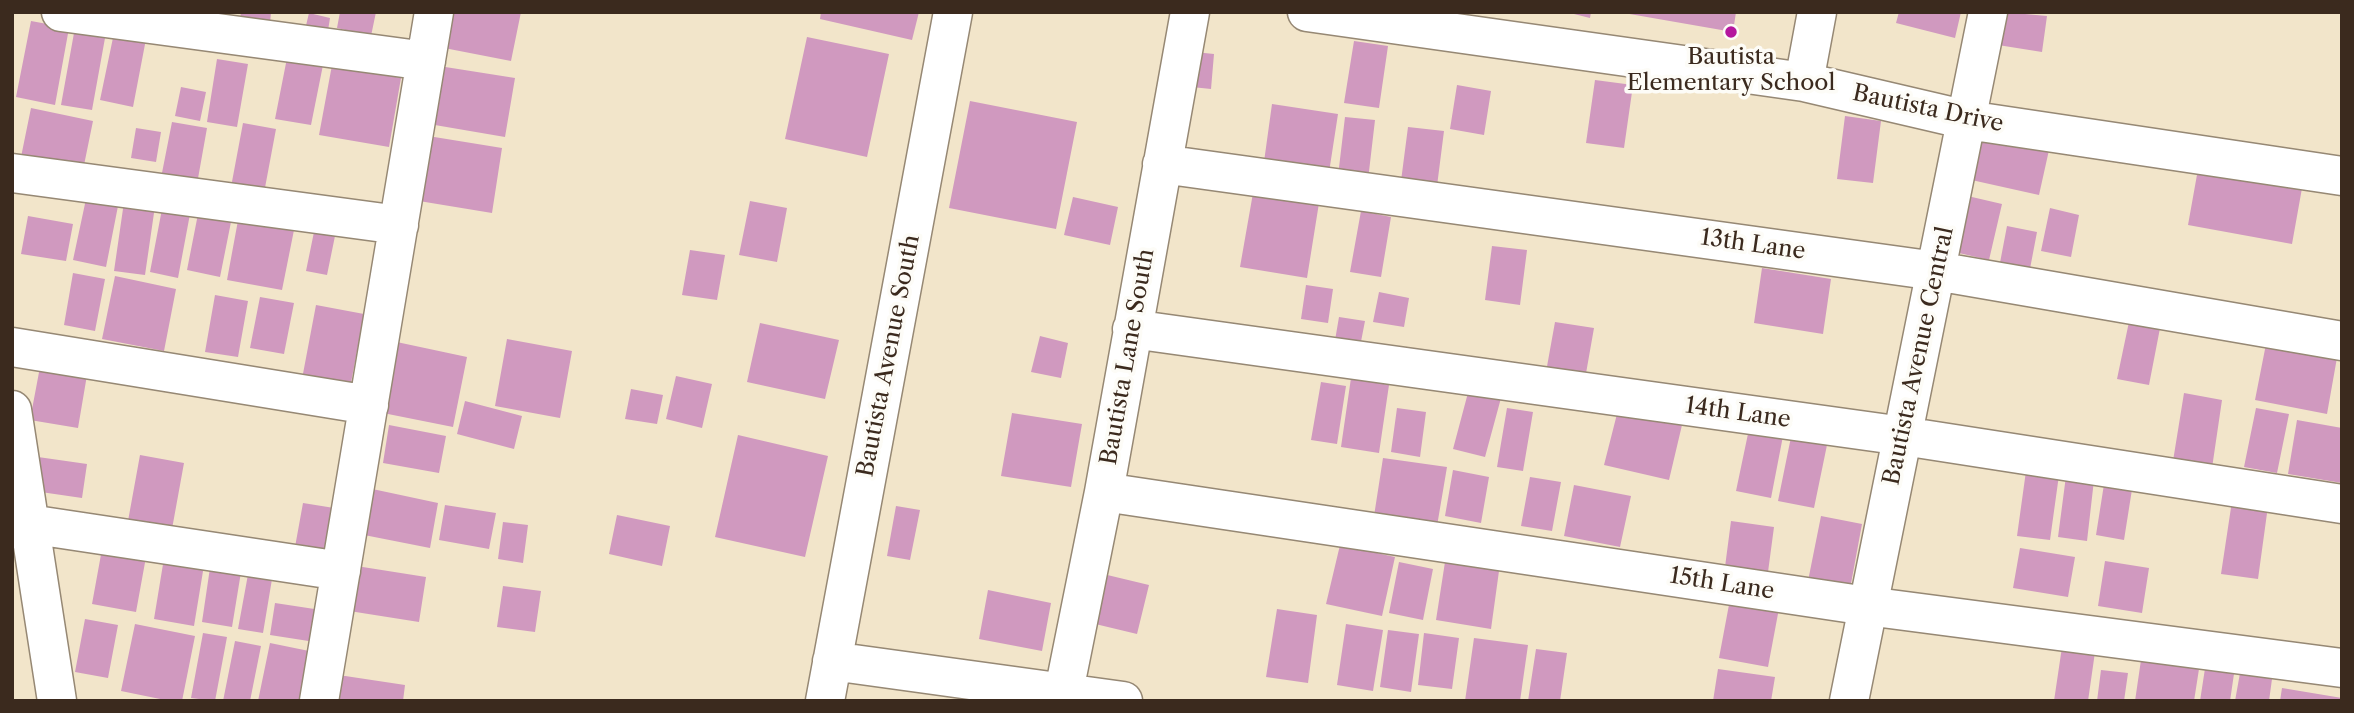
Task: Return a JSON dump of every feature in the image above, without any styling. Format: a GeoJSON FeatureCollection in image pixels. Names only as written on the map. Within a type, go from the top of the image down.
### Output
{"type":"FeatureCollection","features":[{"type":"Feature","properties":{"kind":"street"},"geometry":{"type":"LineString","coordinates":[[61,12],[426,61]]}},
{"type":"Feature","properties":{"kind":"street"},"geometry":{"type":"LineString","coordinates":[[319,701],[434,12]]}},
{"type":"Feature","properties":{"kind":"street","name":"Bautista Avenue South"},"geometry":{"type":"LineString","coordinates":[[825,701],[953,12]]}},
{"type":"Feature","properties":{"kind":"street","name":"Bautista Lane South"},"geometry":{"type":"LineString","coordinates":[[1063,697],[1104,492],[1190,12]]}},
{"type":"Feature","properties":{"kind":"street","name":"Bautista Drive"},"geometry":{"type":"LineString","coordinates":[[1307,12],[1804,82],[1967,120],[2342,176]]}},
{"type":"Feature","properties":{"kind":"street"},"geometry":{"type":"LineString","coordinates":[[1804,82],[1818,12]]}},
{"type":"Feature","properties":{"kind":"street","name":"Bautista Avenue Central"},"geometry":{"type":"LineString","coordinates":[[1849,701],[1988,12]]}},
{"type":"Feature","properties":{"kind":"street","name":"13th Lane"},"geometry":{"type":"LineString","coordinates":[[1162,164],[1936,271],[2342,341]]}},
{"type":"Feature","properties":{"kind":"street"},"geometry":{"type":"LineString","coordinates":[[12,173],[399,225]]}},
{"type":"Feature","properties":{"kind":"street","name":"14th Lane"},"geometry":{"type":"LineString","coordinates":[[1132,330],[1902,436],[2342,504]]}},
{"type":"Feature","properties":{"kind":"street"},"geometry":{"type":"LineString","coordinates":[[12,347],[369,405]]}},
{"type":"Feature","properties":{"kind":"street"},"geometry":{"type":"LineString","coordinates":[[12,410],[29,524],[62,700]]}},
{"type":"Feature","properties":{"kind":"street","name":"15th Lane"},"geometry":{"type":"LineString","coordinates":[[1104,492],[1867,606],[2342,668]]}},
{"type":"Feature","properties":{"kind":"street"},"geometry":{"type":"LineString","coordinates":[[29,524],[341,571]]}},
{"type":"Feature","properties":{"kind":"street"},"geometry":{"type":"LineString","coordinates":[[832,662],[1063,697],[1123,701]]}},
{"type":"Feature","properties":{"kind":"building"},"geometry":{"type":"Polygon","coordinates":[[[241,12],[271,12],[270,24],[240,20],[241,12]]]}},
{"type":"Feature","properties":{"kind":"building"},"geometry":{"type":"Polygon","coordinates":[[[340,12],[376,12],[371,36],[337,28],[340,12]]]}},
{"type":"Feature","properties":{"kind":"building"},"geometry":{"type":"Polygon","coordinates":[[[446,12],[521,12],[511,61],[439,47],[446,12]]]}},
{"type":"Feature","properties":{"kind":"building"},"geometry":{"type":"Polygon","coordinates":[[[821,12],[919,12],[912,40],[820,19],[821,12]]]}},
{"type":"Feature","properties":{"kind":"building"},"geometry":{"type":"Polygon","coordinates":[[[1566,12],[1591,12],[1590,18],[1566,12]]]}},
{"type":"Feature","properties":{"kind":"building"},"geometry":{"type":"Polygon","coordinates":[[[1618,12],[1736,12],[1733,32],[1618,12]]]}},
{"type":"Feature","properties":{"kind":"building"},"geometry":{"type":"Polygon","coordinates":[[[1899,12],[1961,12],[1955,38],[1896,23],[1899,12]]]}},
{"type":"Feature","properties":{"kind":"building"},"geometry":{"type":"Polygon","coordinates":[[[2003,12],[2047,16],[2042,52],[1998,45],[2003,12]]]}},
{"type":"Feature","properties":{"kind":"building"},"geometry":{"type":"Polygon","coordinates":[[[309,13],[330,18],[326,43],[303,38],[309,13]]]}},
{"type":"Feature","properties":{"kind":"building"},"geometry":{"type":"Polygon","coordinates":[[[31,21],[69,28],[55,105],[16,97],[31,21]]]}},
{"type":"Feature","properties":{"kind":"building"},"geometry":{"type":"Polygon","coordinates":[[[74,33],[105,38],[92,110],[61,105],[74,33]]]}},
{"type":"Feature","properties":{"kind":"building"},"geometry":{"type":"Polygon","coordinates":[[[114,33],[146,39],[133,107],[100,100],[114,33]]]}},
{"type":"Feature","properties":{"kind":"building"},"geometry":{"type":"Polygon","coordinates":[[[807,37],[889,54],[867,157],[785,139],[807,37]]]}},
{"type":"Feature","properties":{"kind":"building"},"geometry":{"type":"Polygon","coordinates":[[[1354,41],[1388,46],[1379,108],[1344,103],[1354,41]]]}},
{"type":"Feature","properties":{"kind":"building"},"geometry":{"type":"Polygon","coordinates":[[[1185,51],[1214,54],[1211,89],[1182,86],[1185,51]]]}},
{"type":"Feature","properties":{"kind":"building"},"geometry":{"type":"Polygon","coordinates":[[[287,58],[323,65],[311,125],[275,119],[287,58]]]}},
{"type":"Feature","properties":{"kind":"building"},"geometry":{"type":"Polygon","coordinates":[[[217,59],[248,64],[237,127],[207,122],[217,59]]]}},
{"type":"Feature","properties":{"kind":"building"},"geometry":{"type":"Polygon","coordinates":[[[332,65],[401,78],[389,147],[319,135],[332,65]]]}},
{"type":"Feature","properties":{"kind":"building"},"geometry":{"type":"Polygon","coordinates":[[[439,66],[515,78],[505,137],[429,124],[439,66]]]}},
{"type":"Feature","properties":{"kind":"building"},"geometry":{"type":"Polygon","coordinates":[[[1595,80],[1633,85],[1624,148],[1586,143],[1595,80]]]}},
{"type":"Feature","properties":{"kind":"building"},"geometry":{"type":"Polygon","coordinates":[[[1457,85],[1491,91],[1484,135],[1450,129],[1457,85]]]}},
{"type":"Feature","properties":{"kind":"building"},"geometry":{"type":"Polygon","coordinates":[[[181,87],[206,92],[200,121],[175,116],[181,87]]]}},
{"type":"Feature","properties":{"kind":"building"},"geometry":{"type":"Polygon","coordinates":[[[970,101],[1077,122],[1056,229],[949,208],[970,101]]]}},
{"type":"Feature","properties":{"kind":"building"},"geometry":{"type":"Polygon","coordinates":[[[1272,104],[1338,114],[1328,179],[1263,169],[1272,104]]]}},
{"type":"Feature","properties":{"kind":"building"},"geometry":{"type":"Polygon","coordinates":[[[31,108],[93,121],[83,170],[21,157],[31,108]]]}},
{"type":"Feature","properties":{"kind":"building"},"geometry":{"type":"Polygon","coordinates":[[[1845,116],[1881,121],[1873,183],[1837,179],[1845,116]]]}},
{"type":"Feature","properties":{"kind":"building"},"geometry":{"type":"Polygon","coordinates":[[[1345,117],[1375,120],[1368,180],[1338,176],[1345,117]]]}},
{"type":"Feature","properties":{"kind":"building"},"geometry":{"type":"Polygon","coordinates":[[[172,122],[207,128],[197,184],[161,178],[172,122]]]}},
{"type":"Feature","properties":{"kind":"building"},"geometry":{"type":"Polygon","coordinates":[[[243,123],[276,129],[264,193],[231,187],[243,123]]]}},
{"type":"Feature","properties":{"kind":"building"},"geometry":{"type":"Polygon","coordinates":[[[1408,127],[1444,131],[1437,186],[1401,181],[1408,127]]]}},
{"type":"Feature","properties":{"kind":"building"},"geometry":{"type":"Polygon","coordinates":[[[136,128],[161,132],[156,162],[131,158],[136,128]]]}},
{"type":"Feature","properties":{"kind":"building"},"geometry":{"type":"Polygon","coordinates":[[[1978,134],[2049,150],[2039,195],[1967,179],[1978,134]]]}},
{"type":"Feature","properties":{"kind":"building"},"geometry":{"type":"Polygon","coordinates":[[[422,135],[502,148],[492,213],[413,200],[422,135]]]}},
{"type":"Feature","properties":{"kind":"building"},"geometry":{"type":"Polygon","coordinates":[[[2200,158],[2304,177],[2292,244],[2188,225],[2200,158]]]}},
{"type":"Feature","properties":{"kind":"building"},"geometry":{"type":"Polygon","coordinates":[[[1253,193],[1319,203],[1307,278],[1240,267],[1253,193]]]}},
{"type":"Feature","properties":{"kind":"building"},"geometry":{"type":"Polygon","coordinates":[[[1959,194],[2002,204],[1989,260],[1946,250],[1959,194]]]}},
{"type":"Feature","properties":{"kind":"building"},"geometry":{"type":"Polygon","coordinates":[[[1073,197],[1118,207],[1110,245],[1064,235],[1073,197]]]}},
{"type":"Feature","properties":{"kind":"building"},"geometry":{"type":"Polygon","coordinates":[[[86,199],[118,206],[106,267],[73,260],[86,199]]]}},
{"type":"Feature","properties":{"kind":"building"},"geometry":{"type":"Polygon","coordinates":[[[750,201],[787,208],[777,262],[739,255],[750,201]]]}},
{"type":"Feature","properties":{"kind":"building"},"geometry":{"type":"Polygon","coordinates":[[[124,202],[155,206],[145,275],[114,271],[124,202]]]}},
{"type":"Feature","properties":{"kind":"building"},"geometry":{"type":"Polygon","coordinates":[[[2050,208],[2079,215],[2071,257],[2041,251],[2050,208]]]}},
{"type":"Feature","properties":{"kind":"building"},"geometry":{"type":"Polygon","coordinates":[[[162,209],[190,214],[178,278],[150,272],[162,209]]]}},
{"type":"Feature","properties":{"kind":"building"},"geometry":{"type":"Polygon","coordinates":[[[1361,211],[1391,217],[1381,277],[1350,272],[1361,211]]]}},
{"type":"Feature","properties":{"kind":"building"},"geometry":{"type":"Polygon","coordinates":[[[198,214],[231,222],[220,277],[187,270],[198,214]]]}},
{"type":"Feature","properties":{"kind":"building"},"geometry":{"type":"Polygon","coordinates":[[[239,215],[295,225],[282,290],[227,280],[239,215]]]}},
{"type":"Feature","properties":{"kind":"building"},"geometry":{"type":"Polygon","coordinates":[[[28,216],[73,224],[66,261],[21,254],[28,216]]]}},
{"type":"Feature","properties":{"kind":"building"},"geometry":{"type":"Polygon","coordinates":[[[2007,226],[2037,232],[2029,274],[1999,268],[2007,226]]]}},
{"type":"Feature","properties":{"kind":"building"},"geometry":{"type":"Polygon","coordinates":[[[314,232],[335,236],[327,275],[306,271],[314,232]]]}},
{"type":"Feature","properties":{"kind":"building"},"geometry":{"type":"Polygon","coordinates":[[[1492,246],[1527,250],[1520,305],[1485,300],[1492,246]]]}},
{"type":"Feature","properties":{"kind":"building"},"geometry":{"type":"Polygon","coordinates":[[[690,250],[725,255],[717,300],[682,295],[690,250]]]}},
{"type":"Feature","properties":{"kind":"building"},"geometry":{"type":"Polygon","coordinates":[[[1762,268],[1831,279],[1823,334],[1754,323],[1762,268]]]}},
{"type":"Feature","properties":{"kind":"building"},"geometry":{"type":"Polygon","coordinates":[[[73,273],[105,279],[95,331],[64,325],[73,273]]]}},
{"type":"Feature","properties":{"kind":"building"},"geometry":{"type":"Polygon","coordinates":[[[115,276],[176,289],[164,351],[102,339],[115,276]]]}},
{"type":"Feature","properties":{"kind":"building"},"geometry":{"type":"Polygon","coordinates":[[[1306,285],[1333,289],[1328,323],[1301,319],[1306,285]]]}},
{"type":"Feature","properties":{"kind":"building"},"geometry":{"type":"Polygon","coordinates":[[[1379,292],[1409,298],[1404,327],[1373,322],[1379,292]]]}},
{"type":"Feature","properties":{"kind":"building"},"geometry":{"type":"Polygon","coordinates":[[[215,295],[248,301],[238,357],[205,352],[215,295]]]}},
{"type":"Feature","properties":{"kind":"building"},"geometry":{"type":"Polygon","coordinates":[[[260,297],[294,303],[284,354],[250,348],[260,297]]]}},
{"type":"Feature","properties":{"kind":"building"},"geometry":{"type":"Polygon","coordinates":[[[316,305],[364,314],[350,388],[302,379],[316,305]]]}},
{"type":"Feature","properties":{"kind":"building"},"geometry":{"type":"Polygon","coordinates":[[[1339,317],[1365,321],[1358,357],[1333,352],[1339,317]]]}},
{"type":"Feature","properties":{"kind":"building"},"geometry":{"type":"Polygon","coordinates":[[[2130,317],[2161,323],[2149,385],[2117,379],[2130,317]]]}},
{"type":"Feature","properties":{"kind":"building"},"geometry":{"type":"Polygon","coordinates":[[[1555,322],[1594,328],[1585,379],[1546,372],[1555,322]]]}},
{"type":"Feature","properties":{"kind":"building"},"geometry":{"type":"Polygon","coordinates":[[[760,323],[839,340],[825,399],[747,382],[760,323]]]}},
{"type":"Feature","properties":{"kind":"building"},"geometry":{"type":"Polygon","coordinates":[[[1040,336],[1068,343],[1061,378],[1031,372],[1040,336]]]}},
{"type":"Feature","properties":{"kind":"building"},"geometry":{"type":"Polygon","coordinates":[[[507,339],[572,351],[560,418],[495,406],[507,339]]]}},
{"type":"Feature","properties":{"kind":"building"},"geometry":{"type":"Polygon","coordinates":[[[2267,339],[2338,352],[2327,414],[2255,400],[2267,339]]]}},
{"type":"Feature","properties":{"kind":"building"},"geometry":{"type":"Polygon","coordinates":[[[392,341],[467,357],[453,427],[378,412],[392,341]]]}},
{"type":"Feature","properties":{"kind":"building"},"geometry":{"type":"Polygon","coordinates":[[[40,367],[87,375],[78,428],[30,420],[40,367]]]}},
{"type":"Feature","properties":{"kind":"building"},"geometry":{"type":"Polygon","coordinates":[[[676,376],[712,384],[702,428],[666,419],[676,376]]]}},
{"type":"Feature","properties":{"kind":"building"},"geometry":{"type":"Polygon","coordinates":[[[1351,378],[1389,385],[1379,453],[1341,447],[1351,378]]]}},
{"type":"Feature","properties":{"kind":"building"},"geometry":{"type":"Polygon","coordinates":[[[1321,382],[1346,386],[1337,444],[1311,440],[1321,382]]]}},
{"type":"Feature","properties":{"kind":"building"},"geometry":{"type":"Polygon","coordinates":[[[631,389],[663,395],[657,424],[625,419],[631,389]]]}},
{"type":"Feature","properties":{"kind":"building"},"geometry":{"type":"Polygon","coordinates":[[[1469,389],[1501,398],[1485,457],[1453,449],[1469,389]]]}},
{"type":"Feature","properties":{"kind":"building"},"geometry":{"type":"Polygon","coordinates":[[[2184,393],[2222,400],[2212,468],[2173,461],[2184,393]]]}},
{"type":"Feature","properties":{"kind":"building"},"geometry":{"type":"Polygon","coordinates":[[[465,401],[522,416],[514,449],[457,434],[465,401]]]}},
{"type":"Feature","properties":{"kind":"building"},"geometry":{"type":"Polygon","coordinates":[[[1397,408],[1426,412],[1420,457],[1391,452],[1397,408]]]}},
{"type":"Feature","properties":{"kind":"building"},"geometry":{"type":"Polygon","coordinates":[[[1507,408],[1533,412],[1523,471],[1497,467],[1507,408]]]}},
{"type":"Feature","properties":{"kind":"building"},"geometry":{"type":"Polygon","coordinates":[[[2256,408],[2289,414],[2277,473],[2244,467],[2256,408]]]}},
{"type":"Feature","properties":{"kind":"building"},"geometry":{"type":"Polygon","coordinates":[[[1618,410],[1682,425],[1669,480],[1604,465],[1618,410]]]}},
{"type":"Feature","properties":{"kind":"building"},"geometry":{"type":"Polygon","coordinates":[[[1012,413],[1082,424],[1071,487],[1001,476],[1012,413]]]}},
{"type":"Feature","properties":{"kind":"building"},"geometry":{"type":"Polygon","coordinates":[[[2297,420],[2342,428],[2342,483],[2288,474],[2297,420]]]}},
{"type":"Feature","properties":{"kind":"building"},"geometry":{"type":"Polygon","coordinates":[[[389,425],[446,436],[439,473],[383,463],[389,425]]]}},
{"type":"Feature","properties":{"kind":"building"},"geometry":{"type":"Polygon","coordinates":[[[1749,429],[1783,436],[1771,498],[1736,491],[1749,429]]]}},
{"type":"Feature","properties":{"kind":"building"},"geometry":{"type":"Polygon","coordinates":[[[738,435],[828,456],[805,557],[715,537],[738,435]]]}},
{"type":"Feature","properties":{"kind":"building"},"geometry":{"type":"Polygon","coordinates":[[[1791,437],[1827,445],[1814,508],[1778,501],[1791,437]]]}},
{"type":"Feature","properties":{"kind":"building"},"geometry":{"type":"Polygon","coordinates":[[[140,455],[184,463],[172,529],[128,521],[140,455]]]}},
{"type":"Feature","properties":{"kind":"building"},"geometry":{"type":"Polygon","coordinates":[[[38,457],[87,464],[82,498],[34,491],[38,457]]]}},
{"type":"Feature","properties":{"kind":"building"},"geometry":{"type":"Polygon","coordinates":[[[1383,458],[1447,467],[1437,526],[1374,516],[1383,458]]]}},
{"type":"Feature","properties":{"kind":"building"},"geometry":{"type":"Polygon","coordinates":[[[1453,470],[1489,477],[1481,523],[1445,516],[1453,470]]]}},
{"type":"Feature","properties":{"kind":"building"},"geometry":{"type":"Polygon","coordinates":[[[2026,471],[2059,475],[2050,540],[2017,536],[2026,471]]]}},
{"type":"Feature","properties":{"kind":"building"},"geometry":{"type":"Polygon","coordinates":[[[2066,476],[2094,480],[2087,541],[2058,537],[2066,476]]]}},
{"type":"Feature","properties":{"kind":"building"},"geometry":{"type":"Polygon","coordinates":[[[1530,477],[1561,482],[1552,531],[1521,526],[1530,477]]]}},
{"type":"Feature","properties":{"kind":"building"},"geometry":{"type":"Polygon","coordinates":[[[2105,478],[2133,483],[2124,540],[2096,535],[2105,478]]]}},
{"type":"Feature","properties":{"kind":"building"},"geometry":{"type":"Polygon","coordinates":[[[1574,485],[1631,496],[1620,547],[1564,536],[1574,485]]]}},
{"type":"Feature","properties":{"kind":"building"},"geometry":{"type":"Polygon","coordinates":[[[363,487],[438,503],[430,548],[354,533],[363,487]]]}},
{"type":"Feature","properties":{"kind":"building"},"geometry":{"type":"Polygon","coordinates":[[[2232,501],[2268,506],[2258,579],[2221,574],[2232,501]]]}},
{"type":"Feature","properties":{"kind":"building"},"geometry":{"type":"Polygon","coordinates":[[[303,503],[334,508],[325,553],[295,547],[303,503]]]}},
{"type":"Feature","properties":{"kind":"building"},"geometry":{"type":"Polygon","coordinates":[[[445,505],[496,513],[489,549],[439,540],[445,505]]]}},
{"type":"Feature","properties":{"kind":"building"},"geometry":{"type":"Polygon","coordinates":[[[896,506],[920,510],[910,560],[887,556],[896,506]]]}},
{"type":"Feature","properties":{"kind":"building"},"geometry":{"type":"Polygon","coordinates":[[[617,515],[670,526],[662,566],[609,554],[617,515]]]}},
{"type":"Feature","properties":{"kind":"building"},"geometry":{"type":"Polygon","coordinates":[[[1821,516],[1862,524],[1850,589],[1808,581],[1821,516]]]}},
{"type":"Feature","properties":{"kind":"building"},"geometry":{"type":"Polygon","coordinates":[[[1731,521],[1774,527],[1768,572],[1725,567],[1731,521]]]}},
{"type":"Feature","properties":{"kind":"building"},"geometry":{"type":"Polygon","coordinates":[[[503,522],[528,525],[523,563],[498,559],[503,522]]]}},
{"type":"Feature","properties":{"kind":"building"},"geometry":{"type":"Polygon","coordinates":[[[1340,545],[1395,557],[1382,616],[1326,604],[1340,545]]]}},
{"type":"Feature","properties":{"kind":"building"},"geometry":{"type":"Polygon","coordinates":[[[2020,548],[2075,557],[2068,597],[2013,588],[2020,548]]]}},
{"type":"Feature","properties":{"kind":"building"},"geometry":{"type":"Polygon","coordinates":[[[102,549],[146,557],[136,612],[92,604],[102,549]]]}},
{"type":"Feature","properties":{"kind":"building"},"geometry":{"type":"Polygon","coordinates":[[[165,552],[205,559],[194,626],[154,619],[165,552]]]}},
{"type":"Feature","properties":{"kind":"building"},"geometry":{"type":"Polygon","coordinates":[[[211,561],[242,566],[232,627],[202,622],[211,561]]]}},
{"type":"Feature","properties":{"kind":"building"},"geometry":{"type":"Polygon","coordinates":[[[2105,561],[2149,568],[2142,613],[2098,606],[2105,561]]]}},
{"type":"Feature","properties":{"kind":"building"},"geometry":{"type":"Polygon","coordinates":[[[1399,562],[1433,569],[1423,620],[1389,613],[1399,562]]]}},
{"type":"Feature","properties":{"kind":"building"},"geometry":{"type":"Polygon","coordinates":[[[1445,562],[1499,571],[1491,629],[1436,620],[1445,562]]]}},
{"type":"Feature","properties":{"kind":"building"},"geometry":{"type":"Polygon","coordinates":[[[350,565],[426,577],[419,622],[343,610],[350,565]]]}},
{"type":"Feature","properties":{"kind":"building"},"geometry":{"type":"Polygon","coordinates":[[[249,569],[273,573],[263,633],[238,629],[249,569]]]}},
{"type":"Feature","properties":{"kind":"building"},"geometry":{"type":"Polygon","coordinates":[[[1099,573],[1149,585],[1137,634],[1087,622],[1099,573]]]}},
{"type":"Feature","properties":{"kind":"building"},"geometry":{"type":"Polygon","coordinates":[[[503,586],[541,591],[535,632],[497,627],[503,586]]]}},
{"type":"Feature","properties":{"kind":"building"},"geometry":{"type":"Polygon","coordinates":[[[988,590],[1051,603],[1042,651],[979,639],[988,590]]]}},
{"type":"Feature","properties":{"kind":"building"},"geometry":{"type":"Polygon","coordinates":[[[1731,594],[1780,603],[1768,667],[1719,658],[1731,594]]]}},
{"type":"Feature","properties":{"kind":"building"},"geometry":{"type":"Polygon","coordinates":[[[275,603],[321,610],[315,642],[270,635],[275,603]]]}},
{"type":"Feature","properties":{"kind":"building"},"geometry":{"type":"Polygon","coordinates":[[[1277,609],[1317,615],[1308,683],[1266,677],[1277,609]]]}},
{"type":"Feature","properties":{"kind":"building"},"geometry":{"type":"Polygon","coordinates":[[[85,619],[118,625],[108,678],[75,672],[85,619]]]}},
{"type":"Feature","properties":{"kind":"building"},"geometry":{"type":"Polygon","coordinates":[[[135,624],[195,636],[182,701],[121,691],[135,624]]]}},
{"type":"Feature","properties":{"kind":"building"},"geometry":{"type":"Polygon","coordinates":[[[1346,624],[1383,630],[1373,691],[1337,685],[1346,624]]]}},
{"type":"Feature","properties":{"kind":"building"},"geometry":{"type":"Polygon","coordinates":[[[1388,630],[1419,634],[1411,692],[1380,687],[1388,630]]]}},
{"type":"Feature","properties":{"kind":"building"},"geometry":{"type":"Polygon","coordinates":[[[203,633],[227,637],[215,701],[191,698],[203,633]]]}},
{"type":"Feature","properties":{"kind":"building"},"geometry":{"type":"Polygon","coordinates":[[[1424,633],[1459,638],[1452,689],[1418,685],[1424,633]]]}},
{"type":"Feature","properties":{"kind":"building"},"geometry":{"type":"Polygon","coordinates":[[[1474,638],[1528,645],[1520,701],[1465,701],[1474,638]]]}},
{"type":"Feature","properties":{"kind":"building"},"geometry":{"type":"Polygon","coordinates":[[[235,641],[261,646],[250,701],[223,701],[235,641]]]}},
{"type":"Feature","properties":{"kind":"building"},"geometry":{"type":"Polygon","coordinates":[[[270,643],[314,652],[303,701],[258,701],[270,643]]]}},
{"type":"Feature","properties":{"kind":"building"},"geometry":{"type":"Polygon","coordinates":[[[2062,647],[2095,652],[2088,701],[2054,701],[2062,647]]]}},
{"type":"Feature","properties":{"kind":"building"},"geometry":{"type":"Polygon","coordinates":[[[1536,649],[1567,653],[1560,701],[1528,701],[1536,649]]]}},
{"type":"Feature","properties":{"kind":"building"},"geometry":{"type":"Polygon","coordinates":[[[2141,660],[2199,669],[2194,701],[2135,701],[2141,660]]]}},
{"type":"Feature","properties":{"kind":"building"},"geometry":{"type":"Polygon","coordinates":[[[2206,662],[2235,667],[2230,701],[2200,701],[2206,662]]]}},
{"type":"Feature","properties":{"kind":"building"},"geometry":{"type":"Polygon","coordinates":[[[1718,669],[1775,677],[1771,701],[1713,701],[1718,669]]]}},
{"type":"Feature","properties":{"kind":"building"},"geometry":{"type":"Polygon","coordinates":[[[2101,670],[2128,673],[2124,701],[2097,701],[2101,670]]]}},
{"type":"Feature","properties":{"kind":"building"},"geometry":{"type":"Polygon","coordinates":[[[2240,673],[2272,679],[2269,701],[2235,701],[2240,673]]]}},
{"type":"Feature","properties":{"kind":"building"},"geometry":{"type":"Polygon","coordinates":[[[332,674],[405,685],[403,701],[328,701],[332,674]]]}},
{"type":"Feature","properties":{"kind":"building"},"geometry":{"type":"Polygon","coordinates":[[[2282,688],[2342,698],[2342,701],[2280,701],[2282,688]]]}},
{"type":"Feature","properties":{"kind":"place","name":"Bautista Elementary School"},"geometry":{"type":"Point","coordinates":[1731,32]}}]}
